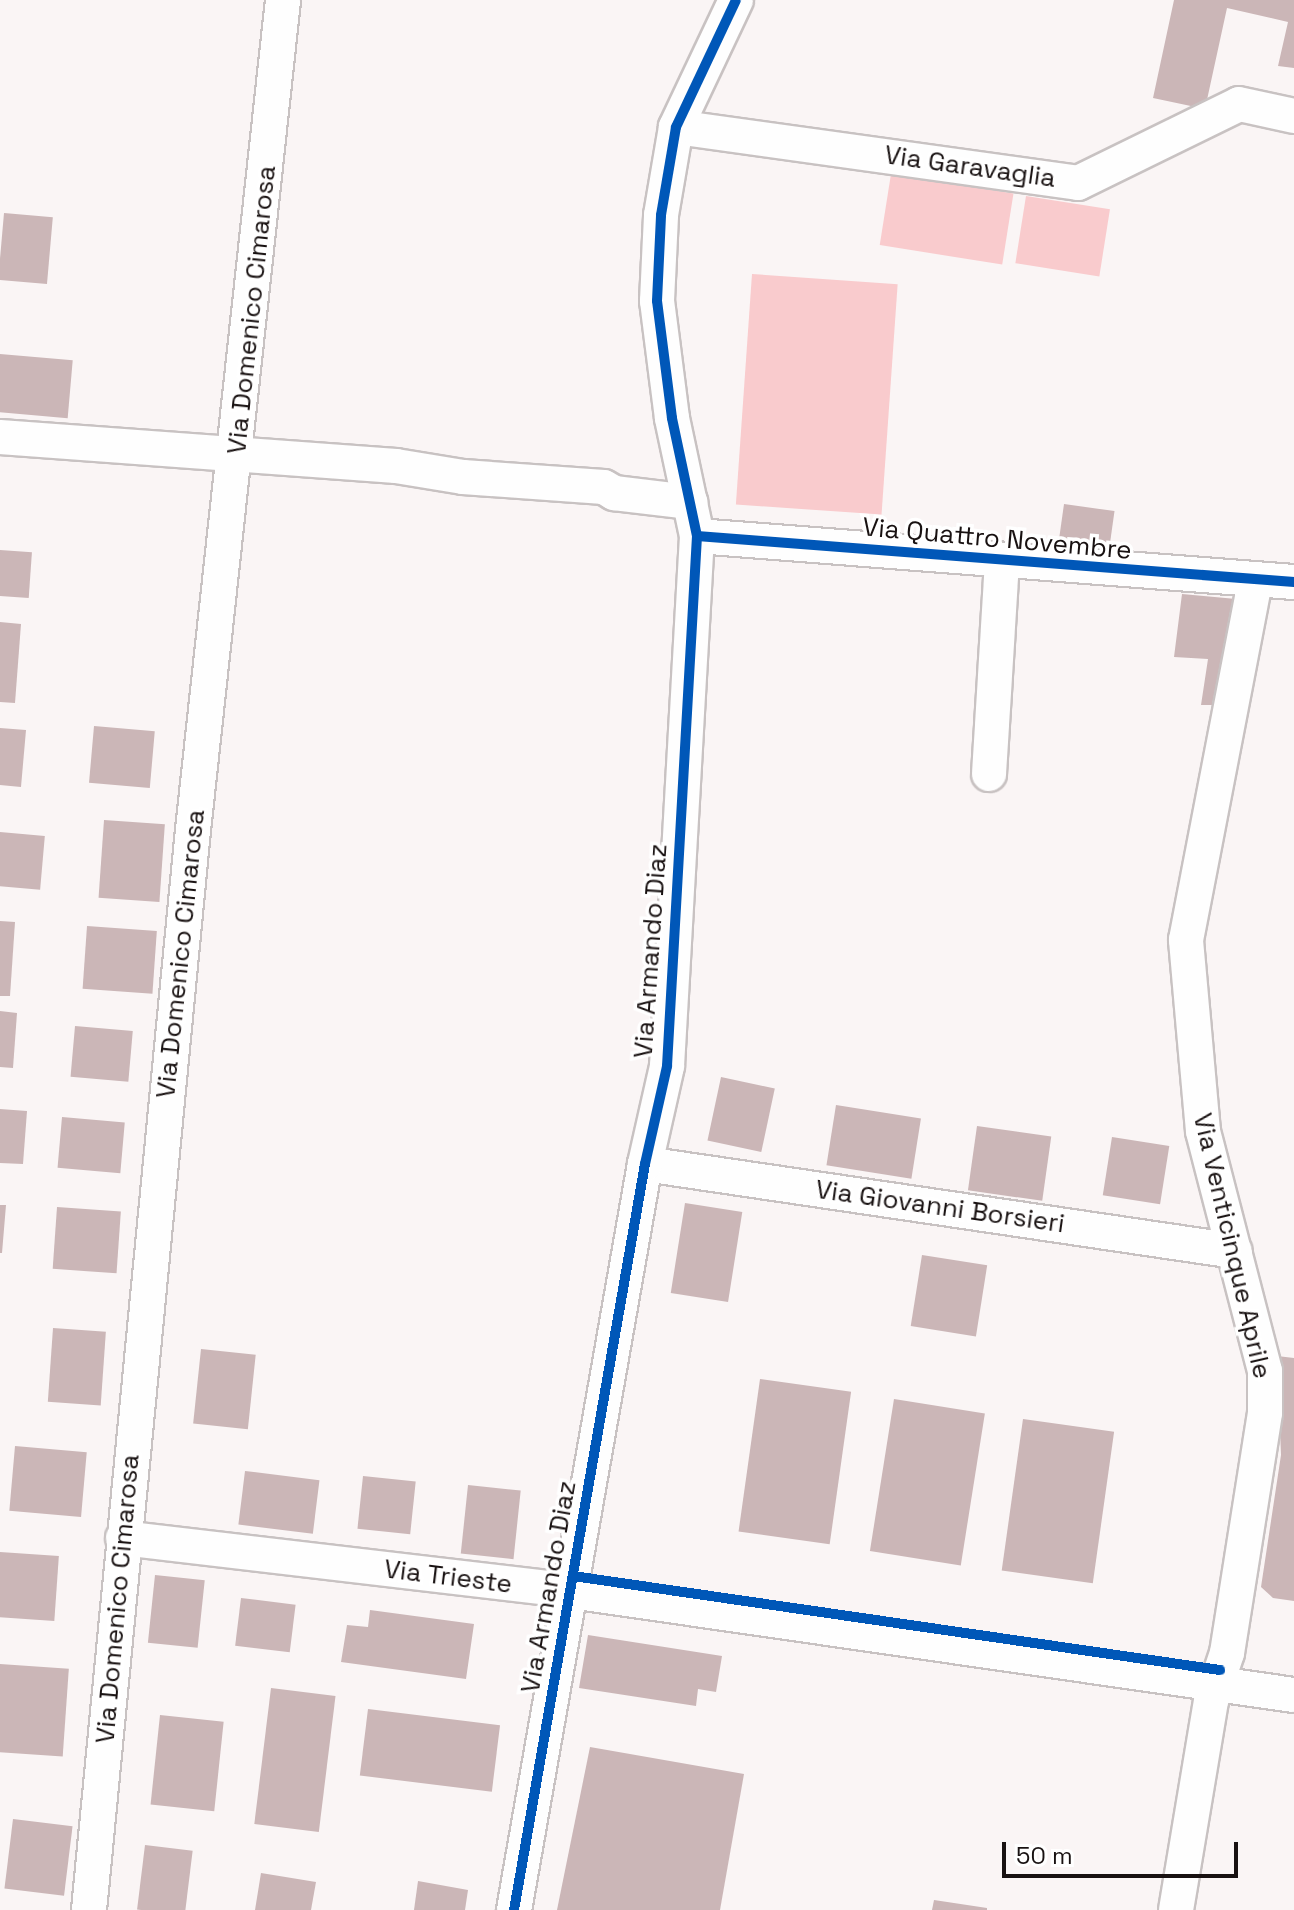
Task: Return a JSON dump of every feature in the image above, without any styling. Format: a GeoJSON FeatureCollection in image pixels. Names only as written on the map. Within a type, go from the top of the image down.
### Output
{"type":"FeatureCollection","features":[{"type":"Feature","properties":{"kind":"street","name":"Via Domenico Cimarosa"},"geometry":{"type":"LineString","coordinates":[[89,1910],[193,830],[237,454],[283,0]]}},
{"type":"Feature","properties":{"kind":"street","name":"Via Armando Diaz"},"geometry":{"type":"LineString","coordinates":[[514,1910],[645,1164],[667,1066],[697,536],[657,301],[661,215],[676,127],[736,0]]}},
{"type":"Feature","properties":{"kind":"street","name":"Via Garavaglia"},"geometry":{"type":"LineString","coordinates":[[676,127],[1078,183],[1239,104],[1294,116]]}},
{"type":"Feature","properties":{"kind":"street"},"geometry":{"type":"LineString","coordinates":[[0,437],[396,466],[463,477],[604,487],[614,493],[690,502]]}},
{"type":"Feature","properties":{"kind":"street","name":"Via Quattro Novembre"},"geometry":{"type":"LineString","coordinates":[[697,536],[1294,582]]}},
{"type":"Feature","properties":{"kind":"street"},"geometry":{"type":"LineString","coordinates":[[989,774],[1002,561]]}},
{"type":"Feature","properties":{"kind":"street","name":"Via Venticinque Aprile"},"geometry":{"type":"LineString","coordinates":[[1176,1910],[1215,1683],[1227,1653],[1265,1413],[1265,1371],[1203,1131],[1186,940],[1255,581]]}},
{"type":"Feature","properties":{"kind":"street","name":"Via Giovanni Borsieri"},"geometry":{"type":"LineString","coordinates":[[645,1164],[1235,1251]]}},
{"type":"Feature","properties":{"kind":"street","name":"Via Trieste"},"geometry":{"type":"LineString","coordinates":[[123,1538],[571,1591],[1294,1695]]}},
{"type":"Feature","properties":{"kind":"shaded area"},"geometry":{"type":"Polygon","coordinates":[[[891,174],[1013,193],[1002,265],[880,245],[891,174]]]}},
{"type":"Feature","properties":{"kind":"shaded area"},"geometry":{"type":"Polygon","coordinates":[[[1026,196],[1110,209],[1099,276],[1015,263],[1026,196]]]}},
{"type":"Feature","properties":{"kind":"shaded area"},"geometry":{"type":"Polygon","coordinates":[[[752,274],[898,284],[882,515],[736,504],[752,274]]]}},
{"type":"Feature","properties":{"kind":"building"},"geometry":{"type":"Polygon","coordinates":[[[1174,0],[1294,0],[1294,68],[1278,66],[1288,22],[1227,8],[1205,109],[1153,98],[1174,0]]]}},
{"type":"Feature","properties":{"kind":"building"},"geometry":{"type":"Polygon","coordinates":[[[4,213],[53,217],[47,284],[0,280],[4,213]]]}},
{"type":"Feature","properties":{"kind":"building"},"geometry":{"type":"Polygon","coordinates":[[[0,354],[73,360],[68,418],[0,412],[0,354]]]}},
{"type":"Feature","properties":{"kind":"building"},"geometry":{"type":"Polygon","coordinates":[[[1064,504],[1115,511],[1108,557],[1058,550],[1064,504]]]}},
{"type":"Feature","properties":{"kind":"building"},"geometry":{"type":"Polygon","coordinates":[[[0,550],[32,552],[29,598],[0,596],[0,550]]]}},
{"type":"Feature","properties":{"kind":"building"},"geometry":{"type":"Polygon","coordinates":[[[1182,594],[1247,600],[1229,705],[1201,705],[1208,659],[1174,657],[1182,594]]]}},
{"type":"Feature","properties":{"kind":"building"},"geometry":{"type":"Polygon","coordinates":[[[0,622],[21,624],[15,703],[0,702],[0,622]]]}},
{"type":"Feature","properties":{"kind":"building"},"geometry":{"type":"Polygon","coordinates":[[[94,726],[155,731],[150,788],[89,783],[94,726]]]}},
{"type":"Feature","properties":{"kind":"building"},"geometry":{"type":"Polygon","coordinates":[[[0,728],[26,730],[21,787],[0,785],[0,728]]]}},
{"type":"Feature","properties":{"kind":"building"},"geometry":{"type":"Polygon","coordinates":[[[104,820],[165,824],[159,902],[99,898],[104,820]]]}},
{"type":"Feature","properties":{"kind":"building"},"geometry":{"type":"Polygon","coordinates":[[[0,832],[45,836],[40,890],[0,886],[0,832]]]}},
{"type":"Feature","properties":{"kind":"building"},"geometry":{"type":"Polygon","coordinates":[[[0,921],[15,922],[10,996],[0,996],[0,921]]]}},
{"type":"Feature","properties":{"kind":"building"},"geometry":{"type":"Polygon","coordinates":[[[87,926],[157,931],[152,994],[83,989],[87,926]]]}},
{"type":"Feature","properties":{"kind":"building"},"geometry":{"type":"Polygon","coordinates":[[[0,1011],[17,1013],[13,1068],[0,1067],[0,1011]]]}},
{"type":"Feature","properties":{"kind":"building"},"geometry":{"type":"Polygon","coordinates":[[[75,1026],[133,1031],[128,1082],[71,1077],[75,1026]]]}},
{"type":"Feature","properties":{"kind":"building"},"geometry":{"type":"Polygon","coordinates":[[[721,1077],[775,1088],[761,1152],[707,1141],[721,1077]]]}},
{"type":"Feature","properties":{"kind":"building"},"geometry":{"type":"Polygon","coordinates":[[[836,1105],[921,1118],[911,1179],[826,1165],[836,1105]]]}},
{"type":"Feature","properties":{"kind":"building"},"geometry":{"type":"Polygon","coordinates":[[[0,1109],[27,1111],[23,1164],[0,1163],[0,1109]]]}},
{"type":"Feature","properties":{"kind":"building"},"geometry":{"type":"Polygon","coordinates":[[[62,1117],[125,1122],[120,1173],[58,1168],[62,1117]]]}},
{"type":"Feature","properties":{"kind":"building"},"geometry":{"type":"Polygon","coordinates":[[[977,1126],[1051,1136],[1042,1201],[968,1190],[977,1126]]]}},
{"type":"Feature","properties":{"kind":"building"},"geometry":{"type":"Polygon","coordinates":[[[1112,1137],[1169,1146],[1160,1204],[1103,1195],[1112,1137]]]}},
{"type":"Feature","properties":{"kind":"building"},"geometry":{"type":"Polygon","coordinates":[[[685,1203],[742,1212],[728,1302],[671,1293],[685,1203]]]}},
{"type":"Feature","properties":{"kind":"building"},"geometry":{"type":"Polygon","coordinates":[[[0,1205],[6,1205],[2,1253],[0,1253],[0,1205]]]}},
{"type":"Feature","properties":{"kind":"building"},"geometry":{"type":"Polygon","coordinates":[[[57,1207],[121,1211],[117,1273],[53,1269],[57,1207]]]}},
{"type":"Feature","properties":{"kind":"building"},"geometry":{"type":"Polygon","coordinates":[[[922,1255],[987,1265],[976,1336],[911,1326],[922,1255]]]}},
{"type":"Feature","properties":{"kind":"building"},"geometry":{"type":"Polygon","coordinates":[[[53,1328],[106,1332],[101,1406],[48,1402],[53,1328]]]}},
{"type":"Feature","properties":{"kind":"building"},"geometry":{"type":"Polygon","coordinates":[[[201,1349],[256,1355],[248,1429],[193,1424],[201,1349]]]}},
{"type":"Feature","properties":{"kind":"building"},"geometry":{"type":"Polygon","coordinates":[[[1277,1356],[1294,1358],[1294,1601],[1273,1598],[1261,1587],[1281,1455],[1277,1356]]]}},
{"type":"Feature","properties":{"kind":"building"},"geometry":{"type":"Polygon","coordinates":[[[760,1379],[851,1392],[830,1544],[739,1532],[760,1379]]]}},
{"type":"Feature","properties":{"kind":"building"},"geometry":{"type":"Polygon","coordinates":[[[894,1399],[985,1413],[961,1565],[870,1551],[894,1399]]]}},
{"type":"Feature","properties":{"kind":"building"},"geometry":{"type":"Polygon","coordinates":[[[1023,1419],[1114,1432],[1093,1583],[1002,1571],[1023,1419]]]}},
{"type":"Feature","properties":{"kind":"building"},"geometry":{"type":"Polygon","coordinates":[[[15,1446],[87,1452],[81,1517],[9,1511],[15,1446]]]}},
{"type":"Feature","properties":{"kind":"building"},"geometry":{"type":"Polygon","coordinates":[[[245,1471],[319,1480],[313,1534],[238,1525],[245,1471]]]}},
{"type":"Feature","properties":{"kind":"building"},"geometry":{"type":"Polygon","coordinates":[[[363,1476],[416,1482],[410,1534],[357,1529],[363,1476]]]}},
{"type":"Feature","properties":{"kind":"building"},"geometry":{"type":"Polygon","coordinates":[[[468,1485],[521,1491],[513,1559],[461,1554],[468,1485]]]}},
{"type":"Feature","properties":{"kind":"building"},"geometry":{"type":"Polygon","coordinates":[[[0,1552],[59,1556],[54,1621],[0,1617],[0,1552]]]}},
{"type":"Feature","properties":{"kind":"building"},"geometry":{"type":"Polygon","coordinates":[[[155,1575],[205,1580],[198,1648],[148,1643],[155,1575]]]}},
{"type":"Feature","properties":{"kind":"building"},"geometry":{"type":"Polygon","coordinates":[[[241,1598],[296,1605],[290,1652],[235,1646],[241,1598]]]}},
{"type":"Feature","properties":{"kind":"building"},"geometry":{"type":"Polygon","coordinates":[[[370,1610],[474,1624],[466,1679],[341,1662],[347,1625],[368,1627],[370,1610]]]}},
{"type":"Feature","properties":{"kind":"building"},"geometry":{"type":"Polygon","coordinates":[[[588,1635],[722,1656],[716,1692],[698,1689],[696,1706],[579,1688],[588,1635]]]}},
{"type":"Feature","properties":{"kind":"building"},"geometry":{"type":"Polygon","coordinates":[[[0,1664],[69,1669],[63,1757],[0,1752],[0,1664]]]}},
{"type":"Feature","properties":{"kind":"building"},"geometry":{"type":"Polygon","coordinates":[[[271,1688],[336,1696],[319,1832],[254,1824],[271,1688]]]}},
{"type":"Feature","properties":{"kind":"building"},"geometry":{"type":"Polygon","coordinates":[[[368,1709],[500,1725],[492,1792],[360,1776],[368,1709]]]}},
{"type":"Feature","properties":{"kind":"building"},"geometry":{"type":"Polygon","coordinates":[[[160,1715],[224,1722],[214,1811],[151,1805],[160,1715]]]}},
{"type":"Feature","properties":{"kind":"building"},"geometry":{"type":"Polygon","coordinates":[[[590,1747],[744,1774],[720,1910],[557,1910],[590,1747]]]}},
{"type":"Feature","properties":{"kind":"building"},"geometry":{"type":"Polygon","coordinates":[[[13,1819],[73,1826],[64,1896],[4,1888],[13,1819]]]}},
{"type":"Feature","properties":{"kind":"building"},"geometry":{"type":"Polygon","coordinates":[[[145,1845],[193,1851],[185,1910],[137,1910],[145,1845]]]}},
{"type":"Feature","properties":{"kind":"building"},"geometry":{"type":"Polygon","coordinates":[[[261,1873],[316,1882],[311,1910],[255,1910],[261,1873]]]}},
{"type":"Feature","properties":{"kind":"building"},"geometry":{"type":"Polygon","coordinates":[[[418,1881],[468,1890],[465,1910],[414,1910],[418,1881]]]}},
{"type":"Feature","properties":{"kind":"building"},"geometry":{"type":"Polygon","coordinates":[[[934,1900],[987,1908],[987,1910],[932,1910],[934,1900]]]}},
{"type":"Feature","properties":{"kind":"cycle path"},"geometry":{"type":"LineString","coordinates":[[514,1910],[645,1164],[667,1066],[697,536],[672,418],[657,301],[661,215],[676,127],[736,0]]}},
{"type":"Feature","properties":{"kind":"cycle path"},"geometry":{"type":"LineString","coordinates":[[697,536],[1294,582]]}},
{"type":"Feature","properties":{"kind":"cycle path"},"geometry":{"type":"LineString","coordinates":[[573,1576],[1220,1670]]}}]}
